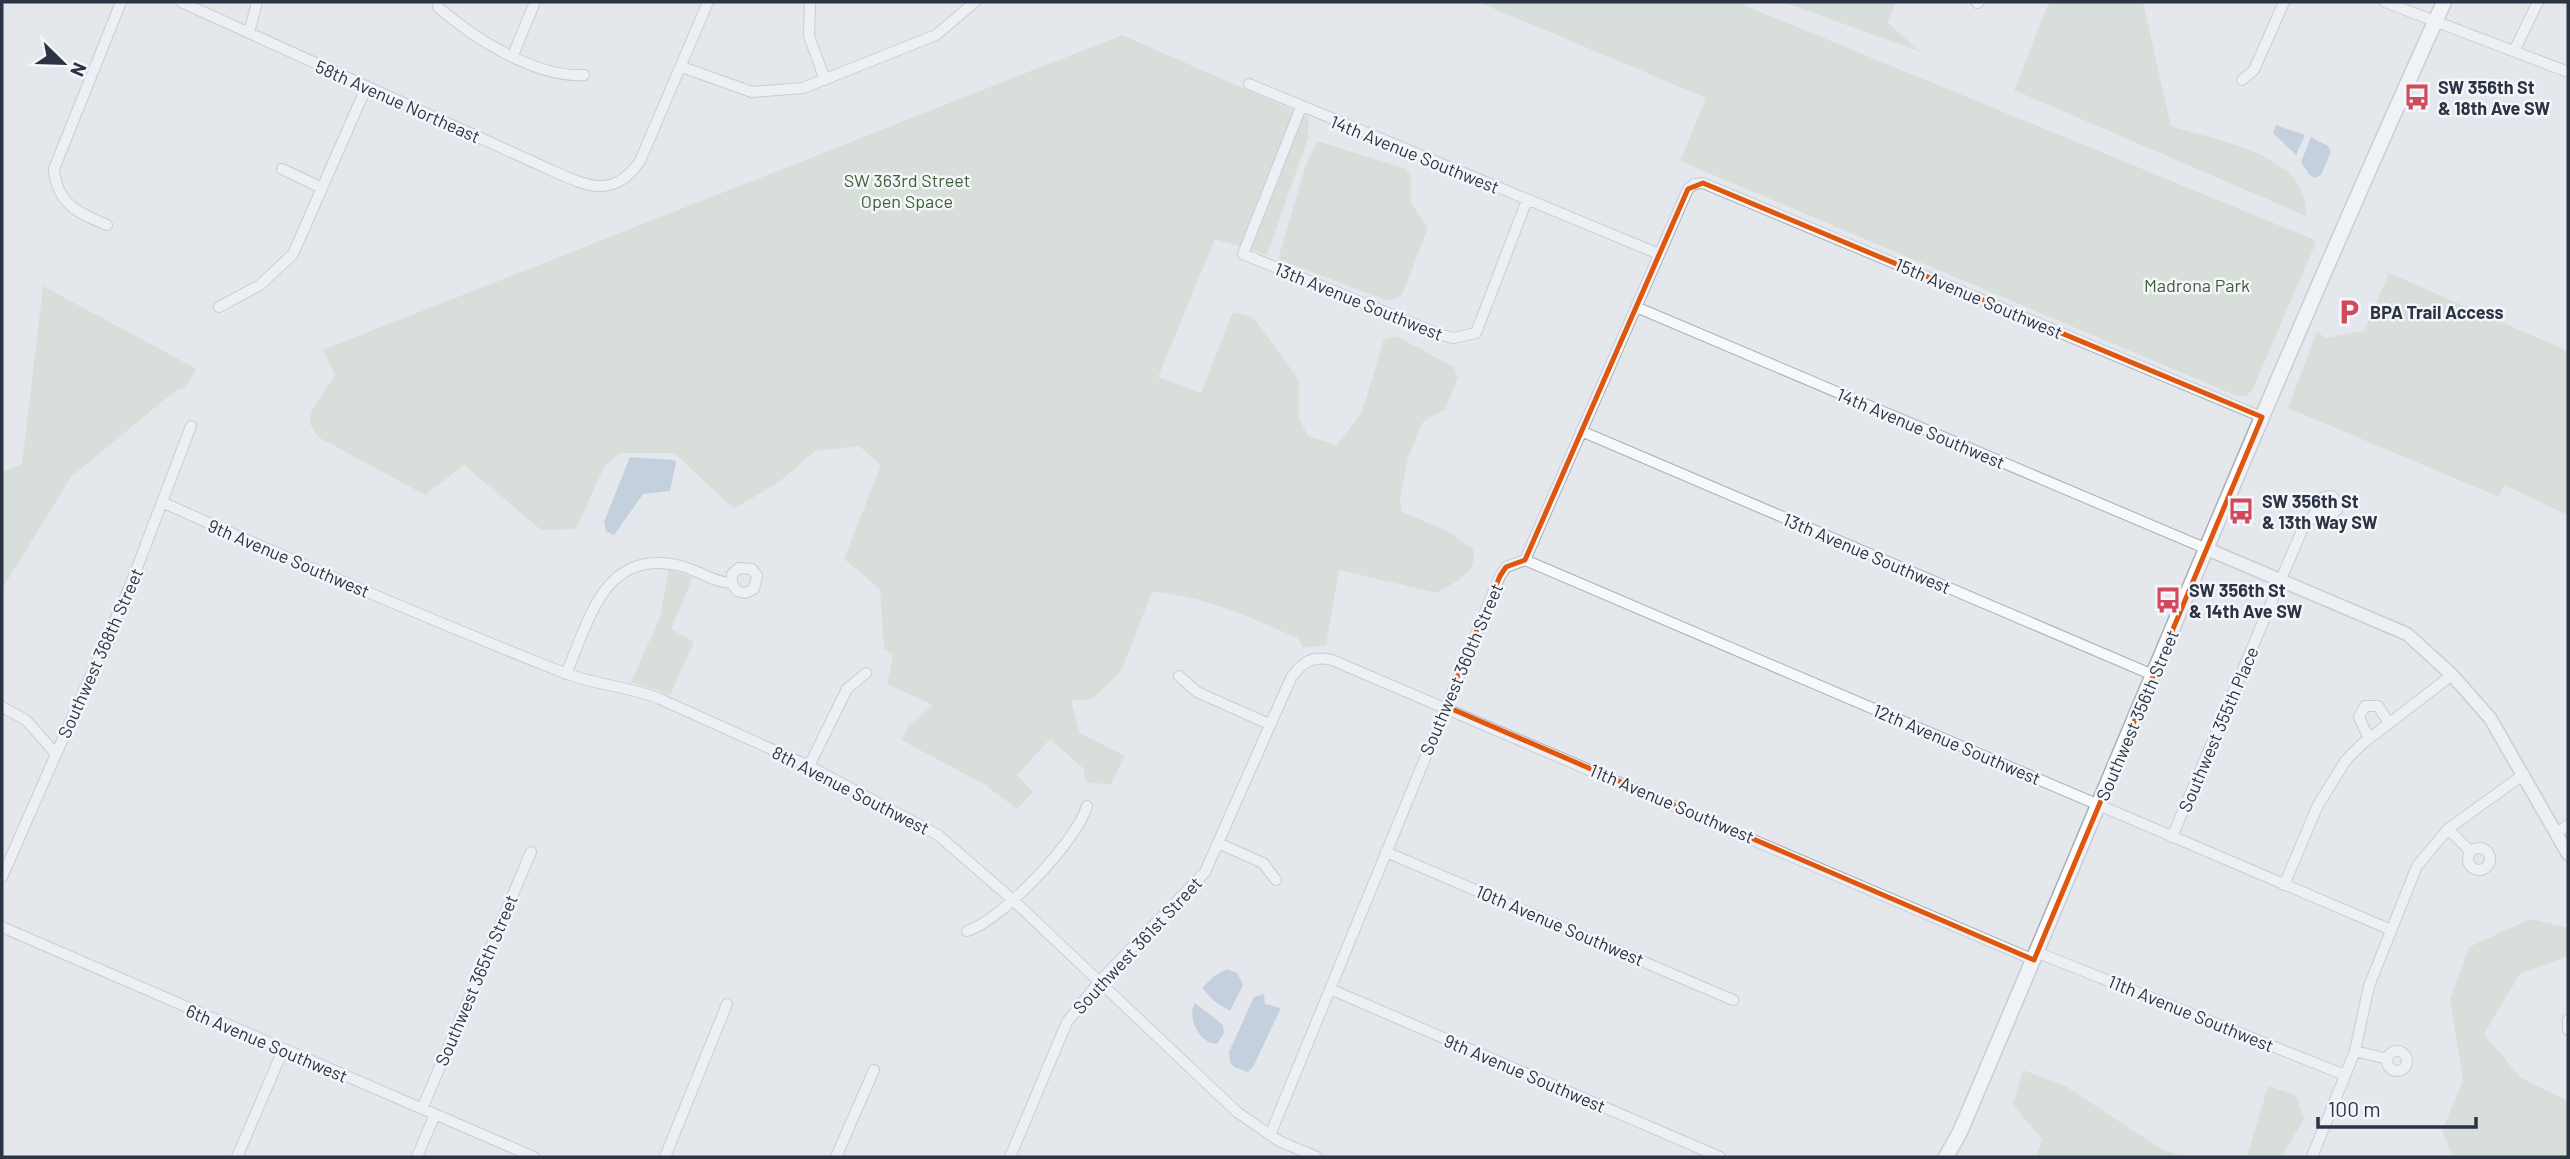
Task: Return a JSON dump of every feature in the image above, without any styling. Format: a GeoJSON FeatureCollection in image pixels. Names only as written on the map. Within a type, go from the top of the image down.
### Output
{"type":"FeatureCollection","features":[{"type":"Feature","properties":{"kind":"main road","name":"Southwest 356th Street"},"geometry":{"type":"LineString","coordinates":[[1946,1157],[1960,1132],[2262,417],[2444,2]]}},
{"type":"Feature","properties":{"kind":"street"},"geometry":{"type":"LineString","coordinates":[[107,225],[68,206],[57,187],[54,169],[121,2]]}},
{"type":"Feature","properties":{"kind":"street","name":"58th Avenue Northeast"},"geometry":{"type":"LineString","coordinates":[[181,2],[366,88],[580,182],[600,187],[618,183],[640,161],[682,67]]}},
{"type":"Feature","properties":{"kind":"street"},"geometry":{"type":"LineString","coordinates":[[249,33],[257,2]]}},
{"type":"Feature","properties":{"kind":"street"},"geometry":{"type":"LineString","coordinates":[[513,55],[535,2]]}},
{"type":"Feature","properties":{"kind":"street"},"geometry":{"type":"LineString","coordinates":[[708,2],[682,67],[751,92],[790,91],[936,35],[975,2]]}},
{"type":"Feature","properties":{"kind":"street"},"geometry":{"type":"LineString","coordinates":[[810,2],[809,36],[825,79]]}},
{"type":"Feature","properties":{"kind":"street"},"geometry":{"type":"LineString","coordinates":[[2242,80],[2254,70],[2284,2]]}},
{"type":"Feature","properties":{"kind":"street"},"geometry":{"type":"LineString","coordinates":[[2385,2],[2568,72]]}},
{"type":"Feature","properties":{"kind":"street"},"geometry":{"type":"LineString","coordinates":[[2514,51],[2538,2]]}},
{"type":"Feature","properties":{"kind":"street"},"geometry":{"type":"LineString","coordinates":[[438,7],[487,44],[554,73],[584,75]]}},
{"type":"Feature","properties":{"kind":"street","name":"14th Avenue Southwest"},"geometry":{"type":"LineString","coordinates":[[1249,84],[1659,254]]}},
{"type":"Feature","properties":{"kind":"street"},"geometry":{"type":"LineString","coordinates":[[219,307],[260,285],[285,263],[297,246],[366,88]]}},
{"type":"Feature","properties":{"kind":"street","name":"13th Avenue Southwest"},"geometry":{"type":"LineString","coordinates":[[1301,107],[1243,254],[1453,338],[1476,332],[1527,200]]}},
{"type":"Feature","properties":{"kind":"street"},"geometry":{"type":"LineString","coordinates":[[282,169],[322,188]]}},
{"type":"Feature","properties":{"kind":"street","name":"15th Avenue Southwest"},"geometry":{"type":"LineString","coordinates":[[1659,254],[1688,189],[1694,184],[1703,183],[2262,417]]}},
{"type":"Feature","properties":{"kind":"street"},"geometry":{"type":"LineString","coordinates":[[1525,560],[1659,254]]}},
{"type":"Feature","properties":{"kind":"street","name":"14th Avenue Southwest"},"geometry":{"type":"LineString","coordinates":[[1636,307],[2207,549]]}},
{"type":"Feature","properties":{"kind":"street","name":"Southwest 368th Street"},"geometry":{"type":"LineString","coordinates":[[2,877],[164,502],[191,426]]}},
{"type":"Feature","properties":{"kind":"street","name":"13th Avenue Southwest"},"geometry":{"type":"LineString","coordinates":[[1581,430],[2153,675]]}},
{"type":"Feature","properties":{"kind":"street","name":"9th Avenue Southwest"},"geometry":{"type":"LineString","coordinates":[[164,502],[416,611]]}},
{"type":"Feature","properties":{"kind":"street","name":"Southwest 355th Place"},"geometry":{"type":"LineString","coordinates":[[2172,837],[2302,530],[2318,509]]}},
{"type":"Feature","properties":{"kind":"street"},"geometry":{"type":"LineString","coordinates":[[2207,549],[2407,634],[2452,676],[2490,718],[2568,854]]}},
{"type":"Feature","properties":{"kind":"street","name":"Southwest 360th Street"},"geometry":{"type":"LineString","coordinates":[[1270,1135],[1500,576],[1506,567],[1525,560]]}},
{"type":"Feature","properties":{"kind":"street","name":"12th Avenue Southwest"},"geometry":{"type":"LineString","coordinates":[[1525,560],[2389,929]]}},
{"type":"Feature","properties":{"kind":"street"},"geometry":{"type":"LineString","coordinates":[[566,674],[599,599],[614,577],[626,569],[652,562],[667,563],[696,571],[723,583],[732,583]]}},
{"type":"Feature","properties":{"kind":"street","name":"8th Avenue Southwest"},"geometry":{"type":"LineString","coordinates":[[416,611],[566,674],[641,691],[808,766],[938,835],[1014,901],[1212,1090],[1270,1135],[1317,1157]]}},
{"type":"Feature","properties":{"kind":"street","name":"11th Avenue Southwest"},"geometry":{"type":"LineString","coordinates":[[1307,661],[1323,658],[1332,660],[2035,956],[2345,1074]]}},
{"type":"Feature","properties":{"kind":"street","name":"Southwest 361st Street"},"geometry":{"type":"LineString","coordinates":[[1010,1157],[1058,1037],[1075,1010],[1099,982],[1196,884],[1218,844],[1291,678],[1307,661]]}},
{"type":"Feature","properties":{"kind":"street"},"geometry":{"type":"LineString","coordinates":[[808,766],[847,689],[866,673]]}},
{"type":"Feature","properties":{"kind":"street"},"geometry":{"type":"LineString","coordinates":[[1179,676],[1198,692],[1269,724]]}},
{"type":"Feature","properties":{"kind":"street"},"geometry":{"type":"LineString","coordinates":[[2284,885],[2326,789],[2346,761],[2369,738],[2452,676]]}},
{"type":"Feature","properties":{"kind":"street"},"geometry":{"type":"LineString","coordinates":[[2369,738],[2359,721],[2362,708],[2370,704],[2378,706],[2389,723]]}},
{"type":"Feature","properties":{"kind":"street"},"geometry":{"type":"LineString","coordinates":[[2,707],[26,720],[56,754]]}},
{"type":"Feature","properties":{"kind":"street"},"geometry":{"type":"LineString","coordinates":[[2312,1157],[2355,1051],[2369,986],[2389,929],[2417,866],[2448,829],[2524,774]]}},
{"type":"Feature","properties":{"kind":"street"},"geometry":{"type":"LineString","coordinates":[[967,931],[981,925],[1014,901],[1076,832],[1087,806]]}},
{"type":"Feature","properties":{"kind":"street"},"geometry":{"type":"LineString","coordinates":[[2557,834],[2568,825]]}},
{"type":"Feature","properties":{"kind":"street"},"geometry":{"type":"LineString","coordinates":[[2448,829],[2470,851]]}},
{"type":"Feature","properties":{"kind":"street"},"geometry":{"type":"LineString","coordinates":[[1218,844],[1264,863],[1276,880]]}},
{"type":"Feature","properties":{"kind":"street","name":"Southwest 365th Street"},"geometry":{"type":"LineString","coordinates":[[422,1109],[531,852]]}},
{"type":"Feature","properties":{"kind":"street","name":"10th Avenue Southwest"},"geometry":{"type":"LineString","coordinates":[[1386,852],[1733,1000]]}},
{"type":"Feature","properties":{"kind":"street","name":"6th Avenue Southwest"},"geometry":{"type":"LineString","coordinates":[[2,927],[534,1157]]}},
{"type":"Feature","properties":{"kind":"street","name":"9th Avenue Southwest"},"geometry":{"type":"LineString","coordinates":[[1330,989],[1720,1157]]}},
{"type":"Feature","properties":{"kind":"street"},"geometry":{"type":"LineString","coordinates":[[664,1157],[727,1004]]}},
{"type":"Feature","properties":{"kind":"street"},"geometry":{"type":"LineString","coordinates":[[2568,1020],[2568,1030]]}},
{"type":"Feature","properties":{"kind":"street"},"geometry":{"type":"LineString","coordinates":[[237,1157],[283,1050]]}},
{"type":"Feature","properties":{"kind":"street"},"geometry":{"type":"LineString","coordinates":[[2355,1051],[2387,1059]]}},
{"type":"Feature","properties":{"kind":"street"},"geometry":{"type":"LineString","coordinates":[[835,1157],[874,1070]]}},
{"type":"Feature","properties":{"kind":"street"},"geometry":{"type":"LineString","coordinates":[[417,1157],[435,1114]]}},
{"type":"Feature","properties":{"kind":"highlighted area"},"geometry":{"type":"Polygon","coordinates":[[[1703,183],[2262,417],[2034,960],[1445,706],[1500,576],[1506,567],[1525,560],[1688,189],[1703,183]]]}},
{"type":"Feature","properties":{"kind":"green space","name":"Madrona Park"},"geometry":{"type":"Polygon","coordinates":[[[1478,2],[1747,2],[1746,6],[2315,240],[2315,245],[2252,391],[2245,396],[2237,396],[1680,161],[1706,98],[1478,2]]]}},
{"type":"Feature","properties":{"kind":"green space"},"geometry":{"type":"Polygon","coordinates":[[[1783,2],[1896,2],[1888,23],[1921,52],[1783,2]]]}},
{"type":"Feature","properties":{"kind":"green space"},"geometry":{"type":"Polygon","coordinates":[[[2049,2],[2143,2],[2171,126],[2234,144],[2277,164],[2293,177],[2303,195],[2306,216],[2014,90],[2049,2]]]}},
{"type":"Feature","properties":{"kind":"green space","name":"SW 363rd Street Open Space"},"geometry":{"type":"Polygon","coordinates":[[[1122,35],[1309,117],[1308,138],[1267,255],[1215,239],[1158,377],[1201,393],[1233,312],[1253,317],[1299,380],[1299,418],[1308,436],[1337,445],[1362,412],[1384,339],[1396,336],[1454,367],[1458,378],[1445,409],[1423,422],[1408,458],[1400,499],[1402,512],[1447,531],[1473,549],[1474,558],[1464,576],[1437,593],[1339,570],[1326,645],[1303,648],[1298,638],[1227,609],[1190,598],[1152,592],[1121,671],[1092,699],[1071,701],[1080,733],[1125,756],[1111,784],[1086,783],[1084,769],[1050,739],[1017,775],[1033,792],[1017,809],[984,784],[901,740],[909,725],[933,705],[887,684],[893,655],[884,649],[880,589],[844,559],[881,465],[859,446],[815,451],[779,482],[734,509],[674,453],[620,453],[605,465],[576,529],[541,530],[464,465],[425,495],[318,437],[310,424],[311,412],[335,375],[323,350],[1122,35]]]}},
{"type":"Feature","properties":{"kind":"green space"},"geometry":{"type":"Polygon","coordinates":[[[1317,141],[1404,168],[1411,176],[1411,203],[1428,228],[1402,295],[1388,301],[1278,259],[1305,168],[1317,141]]]}},
{"type":"Feature","properties":{"kind":"green space"},"geometry":{"type":"Polygon","coordinates":[[[2389,273],[2568,351],[2568,515],[2504,485],[2499,497],[2288,408],[2317,331],[2325,338],[2364,331],[2389,273]]]}},
{"type":"Feature","properties":{"kind":"green space"},"geometry":{"type":"Polygon","coordinates":[[[43,286],[197,369],[184,388],[175,391],[71,477],[2,589],[2,472],[22,464],[43,286]]]}},
{"type":"Feature","properties":{"kind":"green space"},"geometry":{"type":"Polygon","coordinates":[[[669,569],[693,577],[671,629],[694,642],[670,695],[631,682],[660,617],[669,569]]]}},
{"type":"Feature","properties":{"kind":"green space"},"geometry":{"type":"Polygon","coordinates":[[[2530,919],[2568,928],[2568,956],[2520,974],[2484,1034],[2521,1078],[2568,1101],[2568,1157],[2453,1157],[2442,1131],[2463,1080],[2450,1000],[2469,947],[2530,919]]]}},
{"type":"Feature","properties":{"kind":"green space"},"geometry":{"type":"Polygon","coordinates":[[[2023,1070],[2067,1087],[2161,1149],[2186,1157],[2036,1157],[2042,1140],[2013,1104],[2023,1070]]]}},
{"type":"Feature","properties":{"kind":"green space"},"geometry":{"type":"Polygon","coordinates":[[[2268,1086],[2296,1095],[2304,1119],[2281,1157],[2247,1157],[2268,1086]]]}},
{"type":"Feature","properties":{"kind":"water"},"geometry":{"type":"Polygon","coordinates":[[[2276,125],[2305,135],[2296,155],[2273,133],[2276,125]]]}},
{"type":"Feature","properties":{"kind":"water"},"geometry":{"type":"Polygon","coordinates":[[[2311,137],[2328,146],[2331,152],[2321,175],[2315,178],[2301,162],[2311,137]]]}},
{"type":"Feature","properties":{"kind":"water"},"geometry":{"type":"Polygon","coordinates":[[[630,457],[674,460],[676,463],[670,491],[643,494],[614,535],[606,531],[604,522],[630,457]]]}},
{"type":"Feature","properties":{"kind":"water"},"geometry":{"type":"Polygon","coordinates":[[[1227,969],[1237,973],[1243,985],[1230,1011],[1214,1001],[1202,988],[1214,976],[1227,969]]]}},
{"type":"Feature","properties":{"kind":"water"},"geometry":{"type":"Polygon","coordinates":[[[1264,994],[1265,1004],[1280,1010],[1253,1067],[1248,1072],[1234,1067],[1230,1062],[1229,1052],[1254,997],[1264,994]]]}},
{"type":"Feature","properties":{"kind":"water"},"geometry":{"type":"Polygon","coordinates":[[[1195,1003],[1223,1025],[1224,1033],[1217,1044],[1205,1040],[1196,1029],[1192,1015],[1195,1003]]]}},
{"type":"Feature","properties":{"kind":"place","name":"SW 356th St & 18th Ave SW"},"geometry":{"type":"Point","coordinates":[2417,97]}},
{"type":"Feature","properties":{"kind":"place","name":"BPA Trail Access"},"geometry":{"type":"Point","coordinates":[2349,312]}},
{"type":"Feature","properties":{"kind":"place","name":"SW 356th St & 13th Way SW"},"geometry":{"type":"Point","coordinates":[2241,511]}},
{"type":"Feature","properties":{"kind":"place","name":"SW 356th St & 14th Ave SW"},"geometry":{"type":"Point","coordinates":[2168,600]}}]}
